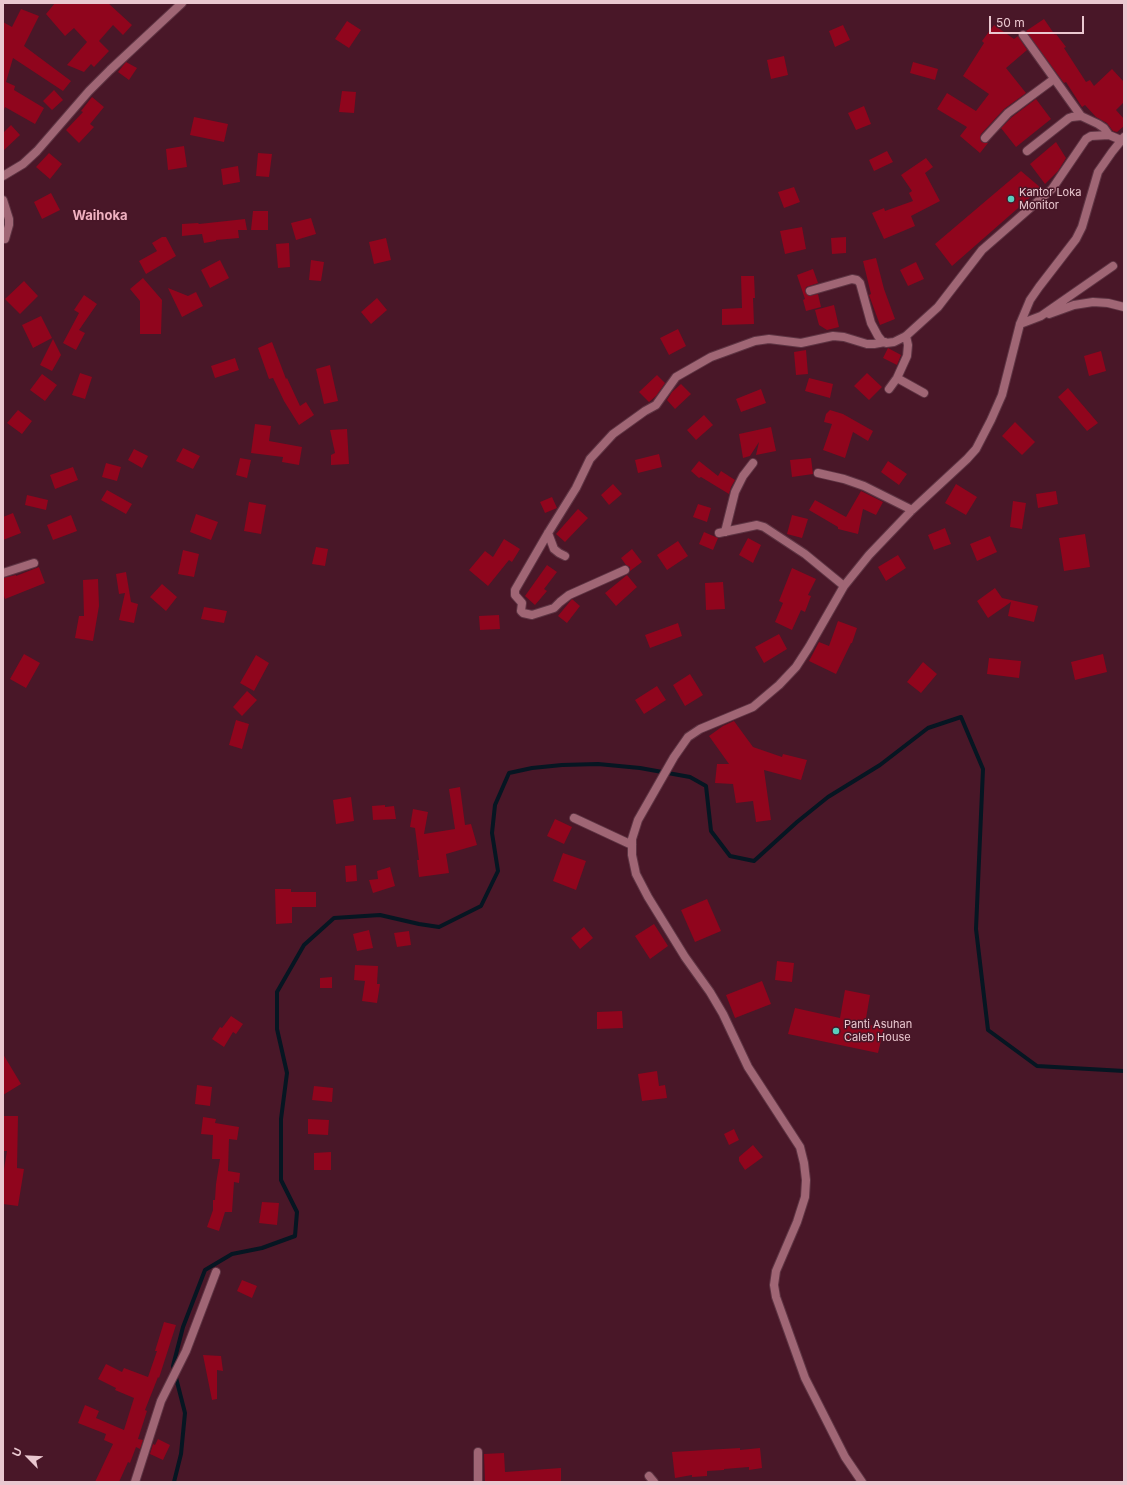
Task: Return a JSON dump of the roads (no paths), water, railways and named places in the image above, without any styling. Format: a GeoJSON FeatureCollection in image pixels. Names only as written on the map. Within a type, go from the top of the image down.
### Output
{"type":"FeatureCollection","features":[{"type":"Feature","properties":{"kind":"street"},"geometry":{"type":"LineString","coordinates":[[3,176],[23,164],[110,70],[182,3]]}},
{"type":"Feature","properties":{"kind":"street"},"geometry":{"type":"LineString","coordinates":[[1023,36],[1081,116],[1098,124],[1109,135]]}},
{"type":"Feature","properties":{"kind":"street"},"geometry":{"type":"LineString","coordinates":[[985,138],[1008,113],[1054,80]]}},
{"type":"Feature","properties":{"kind":"street"},"geometry":{"type":"LineString","coordinates":[[1027,151],[1069,118],[1081,116]]}},
{"type":"Feature","properties":{"kind":"street"},"geometry":{"type":"LineString","coordinates":[[625,570],[569,596],[554,608],[532,615],[521,611],[522,603],[515,595],[516,590],[548,533],[576,488],[590,459],[613,434],[656,405],[676,377],[711,356],[756,341],[769,339],[801,343],[833,336],[844,337],[866,344],[894,342],[906,336],[938,307],[982,250],[1052,189],[1086,139],[1091,136],[1109,135],[1122,139],[1098,172],[1082,227],[1076,239],[1038,287],[1030,300],[1020,324],[1002,395],[981,440],[967,459],[912,510],[869,555],[844,586],[796,667],[779,686],[753,707],[700,729],[688,737],[674,757],[638,820],[632,839],[632,855],[636,874],[648,897],[685,957],[710,992],[723,1014],[748,1067],[800,1147],[806,1180],[805,1197],[797,1222],[776,1272],[774,1285],[776,1297],[805,1378],[845,1457],[862,1482]]}},
{"type":"Feature","properties":{"kind":"street"},"geometry":{"type":"LineString","coordinates":[[3,200],[9,219],[5,239]]}},
{"type":"Feature","properties":{"kind":"street"},"geometry":{"type":"LineString","coordinates":[[1041,316],[1113,266]]}},
{"type":"Feature","properties":{"kind":"street"},"geometry":{"type":"LineString","coordinates":[[810,291],[852,279],[857,280],[860,283],[874,329],[882,341],[885,342]]}},
{"type":"Feature","properties":{"kind":"street"},"geometry":{"type":"LineString","coordinates":[[1020,324],[1074,306],[1094,302],[1108,303],[1124,307]]}},
{"type":"Feature","properties":{"kind":"street"},"geometry":{"type":"LineString","coordinates":[[889,389],[897,378],[907,356],[908,345],[906,336]]}},
{"type":"Feature","properties":{"kind":"street"},"geometry":{"type":"LineString","coordinates":[[897,378],[924,392]]}},
{"type":"Feature","properties":{"kind":"street"},"geometry":{"type":"LineString","coordinates":[[753,463],[743,476],[735,492],[722,533],[756,525],[764,527],[805,554],[844,586]]}},
{"type":"Feature","properties":{"kind":"street"},"geometry":{"type":"LineString","coordinates":[[818,473],[844,479],[864,486],[912,510]]}},
{"type":"Feature","properties":{"kind":"street"},"geometry":{"type":"LineString","coordinates":[[548,533],[554,548],[565,556]]}},
{"type":"Feature","properties":{"kind":"street"},"geometry":{"type":"LineString","coordinates":[[3,573],[34,563]]}},
{"type":"Feature","properties":{"kind":"street"},"geometry":{"type":"LineString","coordinates":[[574,818],[632,845]]}},
{"type":"Feature","properties":{"kind":"street"},"geometry":{"type":"LineString","coordinates":[[135,1482],[161,1401],[192,1337],[216,1272]]}},
{"type":"Feature","properties":{"kind":"street"},"geometry":{"type":"LineString","coordinates":[[478,1452],[478,1482]]}},
{"type":"Feature","properties":{"kind":"waterway"},"geometry":{"type":"LineString","coordinates":[[174,1482],[181,1454],[185,1413],[173,1366],[183,1327],[205,1270],[232,1254],[262,1248],[295,1236],[297,1212],[281,1180],[281,1119],[287,1073],[277,1029],[277,992],[304,945],[334,918],[380,915],[439,927],[481,906],[498,871],[492,833],[495,805],[509,773],[532,768],[598,764],[640,768],[690,777],[706,786],[711,831],[730,856],[754,861],[797,822],[828,797],[880,765],[928,728],[961,717],[983,769],[976,929],[988,1030],[1037,1066],[1124,1071]]}},
{"type":"Feature","properties":{"kind":"place","name":"Kantor Loka Monitor"},"geometry":{"type":"Point","coordinates":[1011,199]}},
{"type":"Feature","properties":{"kind":"place","name":"Panti Asuhan Caleb House"},"geometry":{"type":"Point","coordinates":[836,1031]}},
{"type":"Feature","properties":{"kind":"district","name":"Waihoka"},"geometry":{"type":"Point","coordinates":[100,216]}}]}
